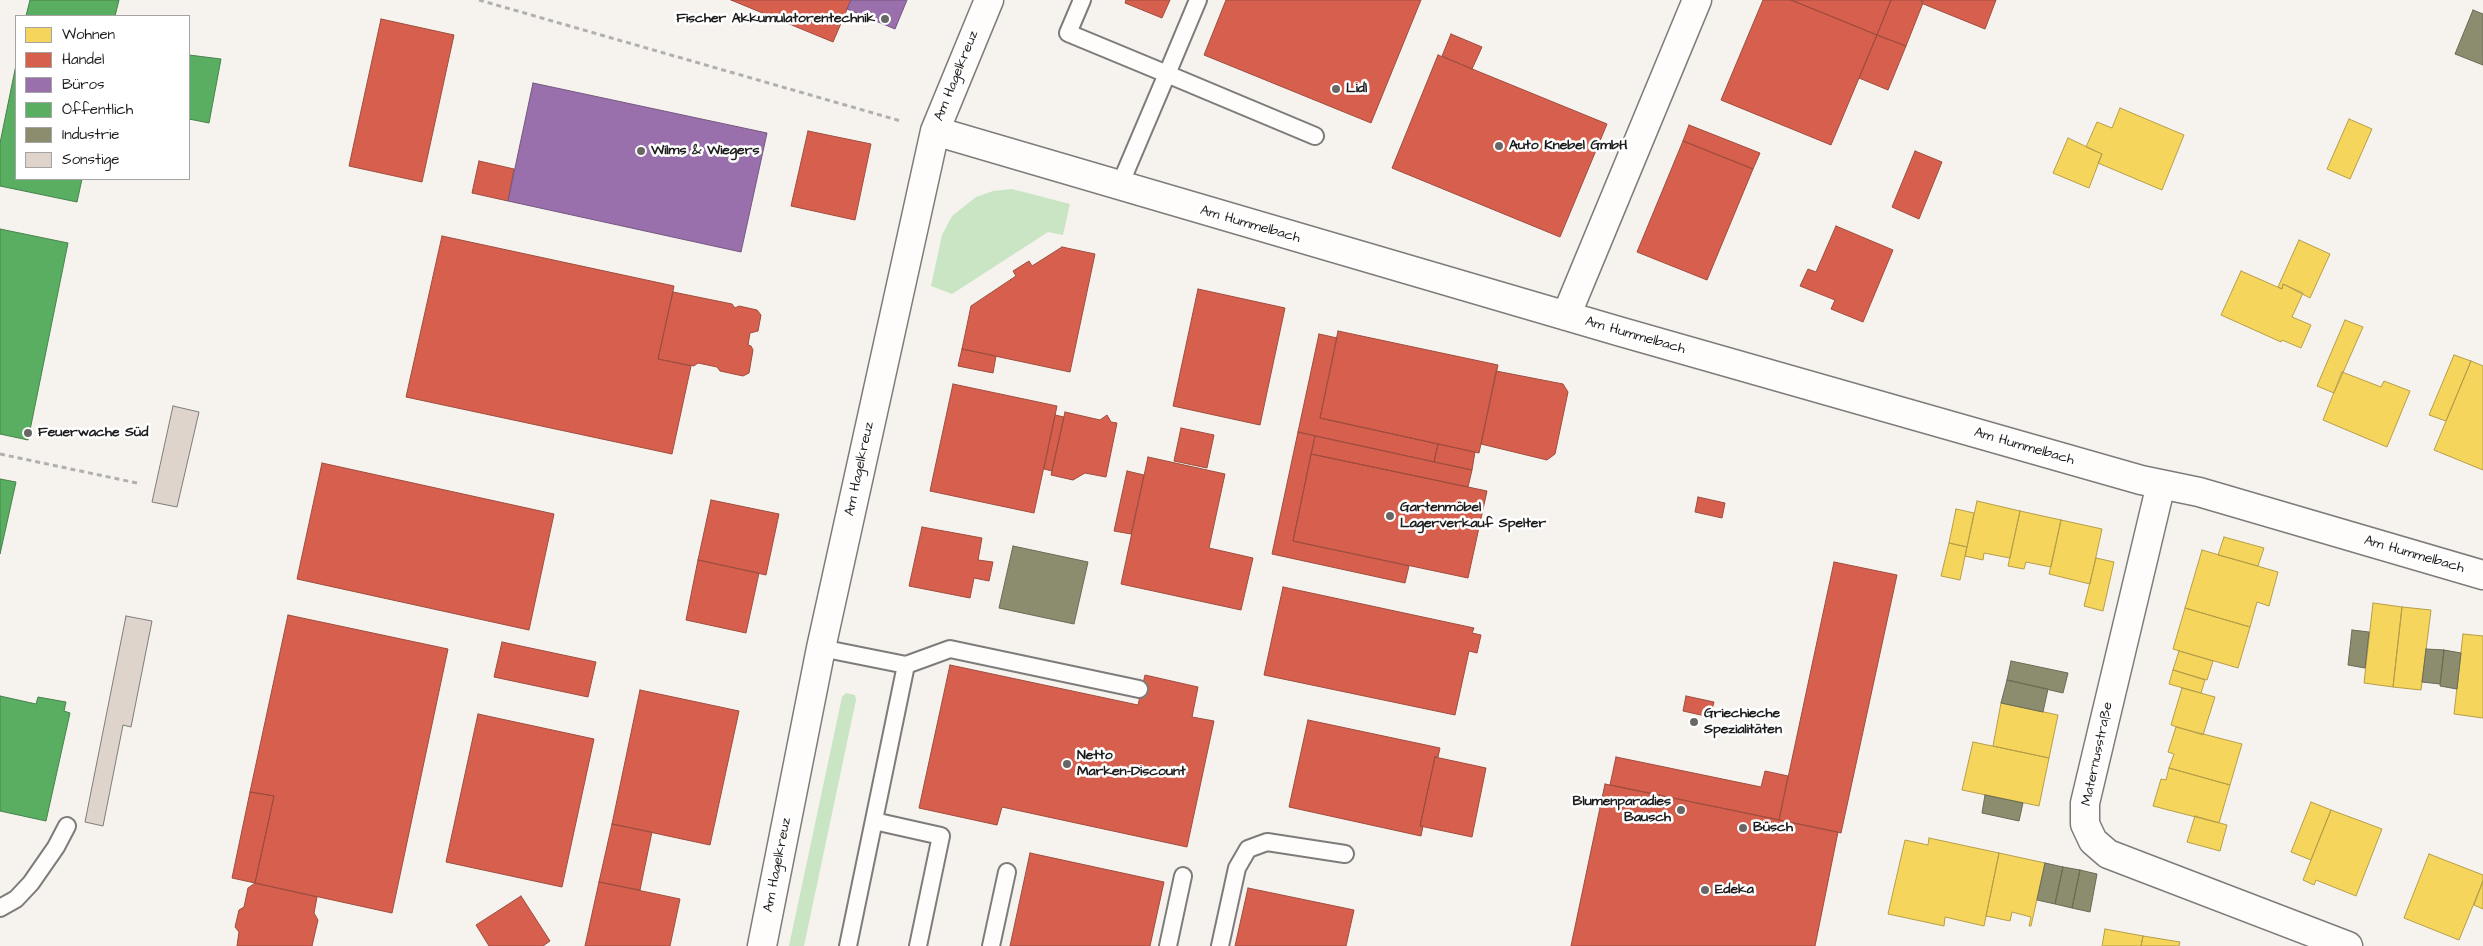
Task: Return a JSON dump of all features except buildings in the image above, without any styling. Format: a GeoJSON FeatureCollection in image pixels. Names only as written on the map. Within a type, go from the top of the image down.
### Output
{"type":"FeatureCollection","features":[{"type":"Feature","properties":{"kind":"street","name":"Am Hagelkreuz"},"geometry":{"type":"LineString","coordinates":[[762,946],[821,648],[935,131],[989,0]]}},
{"type":"Feature","properties":{"kind":"street","name":"Am Hummelbach"},"geometry":{"type":"LineString","coordinates":[[1566,316],[1697,0]]}},
{"type":"Feature","properties":{"kind":"street","name":"Am Hummelbach"},"geometry":{"type":"LineString","coordinates":[[935,131],[1119,187],[1566,316],[2161,484],[2199,492],[2483,575]]}},
{"type":"Feature","properties":{"kind":"street","name":"Maternusstraße"},"geometry":{"type":"LineString","coordinates":[[2161,484],[2085,803],[2086,824],[2093,841],[2108,854],[2348,946]]}},
{"type":"Feature","properties":{"kind":"lane"},"geometry":{"type":"LineString","coordinates":[[1082,0],[1068,33],[1315,136]]}},
{"type":"Feature","properties":{"kind":"lane"},"geometry":{"type":"LineString","coordinates":[[1119,187],[1198,0]]}},
{"type":"Feature","properties":{"kind":"lane"},"geometry":{"type":"LineString","coordinates":[[821,648],[906,665],[950,649],[1139,689]]}},
{"type":"Feature","properties":{"kind":"lane"},"geometry":{"type":"LineString","coordinates":[[848,946],[906,665]]}},
{"type":"Feature","properties":{"kind":"lane"},"geometry":{"type":"LineString","coordinates":[[874,822],[941,836],[918,946]]}},
{"type":"Feature","properties":{"kind":"lane"},"geometry":{"type":"LineString","coordinates":[[0,908],[16,899],[31,883],[56,847],[66,826]]}},
{"type":"Feature","properties":{"kind":"lane"},"geometry":{"type":"LineString","coordinates":[[1220,946],[1237,868],[1248,848],[1267,842],[1345,854]]}},
{"type":"Feature","properties":{"kind":"lane"},"geometry":{"type":"LineString","coordinates":[[991,946],[1006,872]]}},
{"type":"Feature","properties":{"kind":"lane"},"geometry":{"type":"LineString","coordinates":[[1168,946],[1183,876]]}},
{"type":"Feature","properties":{"kind":"path"},"geometry":{"type":"LineString","coordinates":[[479,0],[935,131]]}},
{"type":"Feature","properties":{"kind":"path"},"geometry":{"type":"LineString","coordinates":[[0,454],[137,483]]}},
{"type":"Feature","properties":{"kind":"green space"},"geometry":{"type":"Polygon","coordinates":[[[1012,189],[1070,204],[1063,235],[1048,232],[952,294],[931,286],[942,235],[952,216],[976,197],[993,191],[1012,189]]]}},
{"type":"Feature","properties":{"kind":"green space"},"geometry":{"type":"Polygon","coordinates":[[[846,693],[855,695],[856,700],[804,946],[789,946],[842,697],[846,693]]]}},
{"type":"Feature","properties":{"kind":"place","name":"Fischer Akkumulatorentechnik"},"geometry":{"type":"Point","coordinates":[885,19]}},
{"type":"Feature","properties":{"kind":"place","name":"Lidl"},"geometry":{"type":"Point","coordinates":[1336,89]}},
{"type":"Feature","properties":{"kind":"place","name":"Auto Knebel GmbH"},"geometry":{"type":"Point","coordinates":[1499,146]}},
{"type":"Feature","properties":{"kind":"place","name":"Wilms & Wiegers"},"geometry":{"type":"Point","coordinates":[641,151]}},
{"type":"Feature","properties":{"kind":"place","name":"Feuerwache Süd"},"geometry":{"type":"Point","coordinates":[28,433]}},
{"type":"Feature","properties":{"kind":"place","name":"Gartenmöbel Lagerverkauf Spelter"},"geometry":{"type":"Point","coordinates":[1390,516]}},
{"type":"Feature","properties":{"kind":"place","name":"Griechieche Spezialitäten"},"geometry":{"type":"Point","coordinates":[1694,722]}},
{"type":"Feature","properties":{"kind":"place","name":"Netto Marken-Discount"},"geometry":{"type":"Point","coordinates":[1067,764]}},
{"type":"Feature","properties":{"kind":"place","name":"Blumenparadies Bausch"},"geometry":{"type":"Point","coordinates":[1681,810]}},
{"type":"Feature","properties":{"kind":"place","name":"Büsch"},"geometry":{"type":"Point","coordinates":[1743,828]}},
{"type":"Feature","properties":{"kind":"place","name":"Edeka"},"geometry":{"type":"Point","coordinates":[1705,890]}}]}
